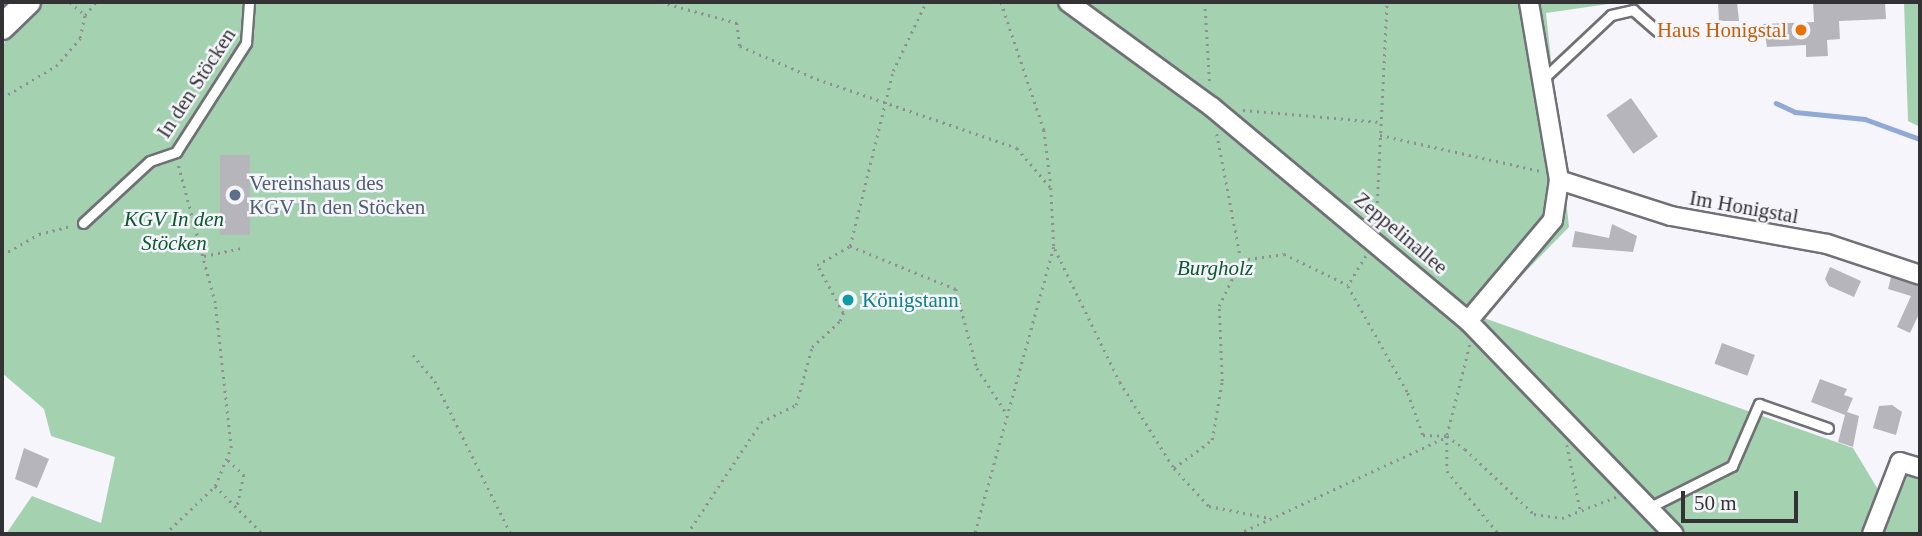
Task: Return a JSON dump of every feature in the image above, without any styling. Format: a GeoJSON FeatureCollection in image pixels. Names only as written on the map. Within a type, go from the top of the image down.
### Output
{"type":"FeatureCollection","features":[{"type":"Feature","properties":{"kind":"street"},"geometry":{"type":"LineString","coordinates":[[2,27],[28,2]]}},
{"type":"Feature","properties":{"kind":"street","name":"Zeppelinallee"},"geometry":{"type":"LineString","coordinates":[[1068,2],[1212,107],[1376,240],[1468,321],[1674,534]]}},
{"type":"Feature","properties":{"kind":"street"},"geometry":{"type":"LineString","coordinates":[[1468,321],[1553,220],[1559,180],[1544,78],[1529,2]]}},
{"type":"Feature","properties":{"kind":"street","name":"Im Honigstal"},"geometry":{"type":"LineString","coordinates":[[1559,180],[1671,216],[1827,244],[1920,275]]}},
{"type":"Feature","properties":{"kind":"street"},"geometry":{"type":"LineString","coordinates":[[1872,534],[1900,461],[1920,468]]}},
{"type":"Feature","properties":{"kind":"lane","name":"In den Stöcken"},"geometry":{"type":"LineString","coordinates":[[83,223],[150,161],[176,152],[246,43],[249,2]]}},
{"type":"Feature","properties":{"kind":"lane"},"geometry":{"type":"LineString","coordinates":[[1544,78],[1611,15],[1633,10],[1657,31]]}},
{"type":"Feature","properties":{"kind":"lane"},"geometry":{"type":"LineString","coordinates":[[1650,507],[1732,466],[1759,404],[1828,428]]}},
{"type":"Feature","properties":{"kind":"path"},"geometry":{"type":"LineString","coordinates":[[69,2],[85,15]]}},
{"type":"Feature","properties":{"kind":"path"},"geometry":{"type":"LineString","coordinates":[[2,98],[57,66],[80,38],[85,15],[96,2]]}},
{"type":"Feature","properties":{"kind":"path"},"geometry":{"type":"LineString","coordinates":[[661,2],[737,23],[740,46],[1017,148],[1051,188]]}},
{"type":"Feature","properties":{"kind":"path"},"geometry":{"type":"LineString","coordinates":[[687,534],[761,422],[801,398],[812,347],[843,313],[817,265],[850,246],[890,102],[894,71],[926,2]]}},
{"type":"Feature","properties":{"kind":"path"},"geometry":{"type":"LineString","coordinates":[[975,534],[1054,247],[1044,130],[1001,2]]}},
{"type":"Feature","properties":{"kind":"path"},"geometry":{"type":"LineString","coordinates":[[1174,468],[1212,440],[1220,412],[1219,306],[1241,260],[1212,107],[1205,2]]}},
{"type":"Feature","properties":{"kind":"path"},"geometry":{"type":"LineString","coordinates":[[1348,285],[1376,240],[1387,2]]}},
{"type":"Feature","properties":{"kind":"path"},"geometry":{"type":"LineString","coordinates":[[1212,107],[1380,122]]}},
{"type":"Feature","properties":{"kind":"path"},"geometry":{"type":"LineString","coordinates":[[1379,134],[1535,168],[1559,180]]}},
{"type":"Feature","properties":{"kind":"path"},"geometry":{"type":"LineString","coordinates":[[165,534],[215,486],[229,460],[228,389],[204,256],[176,152]]}},
{"type":"Feature","properties":{"kind":"path"},"geometry":{"type":"LineString","coordinates":[[2,254],[39,233],[83,223]]}},
{"type":"Feature","properties":{"kind":"path"},"geometry":{"type":"LineString","coordinates":[[850,246],[956,289],[977,368],[1007,415]]}},
{"type":"Feature","properties":{"kind":"path"},"geometry":{"type":"LineString","coordinates":[[1054,247],[1120,382],[1174,468],[1209,506],[1270,517]]}},
{"type":"Feature","properties":{"kind":"path"},"geometry":{"type":"LineString","coordinates":[[204,256],[242,248]]}},
{"type":"Feature","properties":{"kind":"path"},"geometry":{"type":"LineString","coordinates":[[1241,260],[1284,254],[1348,285],[1408,393],[1423,435],[1447,436],[1534,514],[1581,513],[1612,500],[1628,484]]}},
{"type":"Feature","properties":{"kind":"path"},"geometry":{"type":"LineString","coordinates":[[1468,321],[1469,353],[1447,436],[1447,471],[1499,534]]}},
{"type":"Feature","properties":{"kind":"path"},"geometry":{"type":"LineString","coordinates":[[412,355],[442,393],[511,534]]}},
{"type":"Feature","properties":{"kind":"path"},"geometry":{"type":"LineString","coordinates":[[1576,430],[1566,467],[1581,513]]}},
{"type":"Feature","properties":{"kind":"path"},"geometry":{"type":"LineString","coordinates":[[1238,534],[1447,436]]}},
{"type":"Feature","properties":{"kind":"path"},"geometry":{"type":"LineString","coordinates":[[229,460],[244,475],[237,509]]}},
{"type":"Feature","properties":{"kind":"path"},"geometry":{"type":"LineString","coordinates":[[215,486],[263,534]]}},
{"type":"Feature","properties":{"kind":"green space","name":"Burgholz"},"geometry":{"type":"Polygon","coordinates":[[[44,2],[1622,2],[1546,13],[1569,227],[1481,317],[1853,448],[1882,496],[1897,456],[1920,464],[1920,534],[6,534],[32,496],[101,523],[115,457],[51,436],[44,409],[2,373],[2,45],[44,2]]]}},
{"type":"Feature","properties":{"kind":"green space"},"geometry":{"type":"Polygon","coordinates":[[[1904,2],[1920,2],[1920,127],[1908,121],[1904,2]]]}},
{"type":"Feature","properties":{"kind":"building"},"geometry":{"type":"Polygon","coordinates":[[[1718,2],[1737,2],[1739,21],[1719,21],[1718,2]]]}},
{"type":"Feature","properties":{"kind":"building","name":"Haus Honigstal"},"geometry":{"type":"Polygon","coordinates":[[[1813,2],[1885,2],[1886,19],[1839,21],[1840,39],[1827,40],[1828,56],[1806,57],[1806,45],[1767,47],[1763,24],[1814,22],[1813,2]]]}},
{"type":"Feature","properties":{"kind":"building"},"geometry":{"type":"Polygon","coordinates":[[[1631,98],[1658,137],[1633,154],[1606,115],[1631,98]]]}},
{"type":"Feature","properties":{"kind":"building","name":"Vereinshaus des KGV In den Stöcken"},"geometry":{"type":"Polygon","coordinates":[[[220,155],[250,155],[250,235],[220,235],[220,155]]]}},
{"type":"Feature","properties":{"kind":"building"},"geometry":{"type":"Polygon","coordinates":[[[1612,224],[1637,236],[1633,252],[1572,247],[1575,231],[1609,238],[1612,224]]]}},
{"type":"Feature","properties":{"kind":"building"},"geometry":{"type":"Polygon","coordinates":[[[1830,267],[1861,281],[1854,297],[1829,286],[1825,279],[1830,267]]]}},
{"type":"Feature","properties":{"kind":"building"},"geometry":{"type":"Polygon","coordinates":[[[1891,277],[1920,286],[1920,312],[1910,333],[1897,327],[1911,296],[1888,289],[1891,277]]]}},
{"type":"Feature","properties":{"kind":"building"},"geometry":{"type":"Polygon","coordinates":[[[1722,343],[1755,355],[1747,376],[1714,364],[1722,343]]]}},
{"type":"Feature","properties":{"kind":"building"},"geometry":{"type":"Polygon","coordinates":[[[1820,379],[1847,389],[1844,395],[1853,398],[1847,412],[1859,416],[1853,447],[1838,442],[1845,415],[1811,402],[1820,379]]]}},
{"type":"Feature","properties":{"kind":"building"},"geometry":{"type":"Polygon","coordinates":[[[1892,405],[1902,412],[1896,435],[1873,428],[1879,406],[1892,405]]]}},
{"type":"Feature","properties":{"kind":"building"},"geometry":{"type":"Polygon","coordinates":[[[24,448],[49,459],[37,488],[15,479],[24,448]]]}},
{"type":"Feature","properties":{"kind":"waterway"},"geometry":{"type":"LineString","coordinates":[[1776,103],[1795,112],[1865,119],[1920,139]]}},
{"type":"Feature","properties":{"kind":"place","name":"Haus Honigstal"},"geometry":{"type":"Point","coordinates":[1801,30]}},
{"type":"Feature","properties":{"kind":"place","name":"Vereinshaus des KGV In den Stöcken"},"geometry":{"type":"Point","coordinates":[235,195]}},
{"type":"Feature","properties":{"kind":"place","name":"Königstann"},"geometry":{"type":"Point","coordinates":[848,300]}},
{"type":"Feature","properties":{"kind":"park label","name":"KGV In den Stöcken"},"geometry":{"type":"Point","coordinates":[174,231]}}]}
